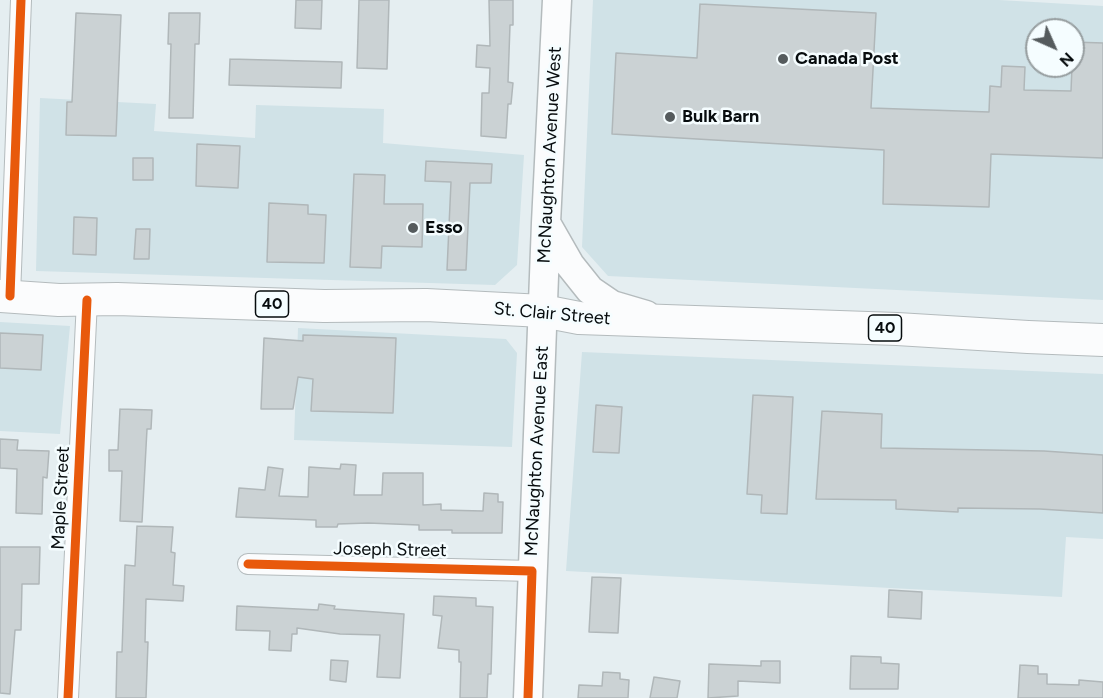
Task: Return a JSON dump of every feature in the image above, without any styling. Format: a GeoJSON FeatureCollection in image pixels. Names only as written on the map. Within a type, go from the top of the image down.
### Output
{"type":"FeatureCollection","features":[{"type":"Feature","properties":{"kind":"main road","name":"McNaughton Avenue West"},"geometry":{"type":"LineString","coordinates":[[543,311],[557,0]]}},
{"type":"Feature","properties":{"kind":"main road"},"geometry":{"type":"LineString","coordinates":[[546,223],[570,265],[590,290],[612,305],[667,321]]}},
{"type":"Feature","properties":{"kind":"main road","name":"St. Clair Street"},"geometry":{"type":"LineString","coordinates":[[5,296],[324,306],[426,305],[543,311],[579,318],[897,329],[1103,340]]}},
{"type":"Feature","properties":{"kind":"main road","name":"McNaughton Avenue East"},"geometry":{"type":"LineString","coordinates":[[528,698],[543,311]]}},
{"type":"Feature","properties":{"kind":"street"},"geometry":{"type":"LineString","coordinates":[[5,296],[21,0]]}},
{"type":"Feature","properties":{"kind":"street","name":"Maple Street"},"geometry":{"type":"LineString","coordinates":[[68,698],[87,300]]}},
{"type":"Feature","properties":{"kind":"street","name":"Joseph Street"},"geometry":{"type":"LineString","coordinates":[[248,564],[532,571]]}},
{"type":"Feature","properties":{"kind":"shaded area"},"geometry":{"type":"Polygon","coordinates":[[[593,0],[999,0],[1103,6],[1103,300],[608,276],[582,247],[593,0]]]}},
{"type":"Feature","properties":{"kind":"shaded area"},"geometry":{"type":"Polygon","coordinates":[[[40,98],[156,104],[154,131],[255,138],[256,105],[384,109],[383,143],[524,155],[517,265],[495,285],[36,271],[40,98]]]}},
{"type":"Feature","properties":{"kind":"shaded area"},"geometry":{"type":"Polygon","coordinates":[[[0,322],[70,326],[60,434],[0,431],[0,322]]]}},
{"type":"Feature","properties":{"kind":"shaded area"},"geometry":{"type":"Polygon","coordinates":[[[298,328],[506,339],[517,353],[512,447],[294,440],[298,328]]]}},
{"type":"Feature","properties":{"kind":"shaded area"},"geometry":{"type":"Polygon","coordinates":[[[582,352],[1103,374],[1103,539],[1066,537],[1062,597],[566,571],[582,352]]]}},
{"type":"Feature","properties":{"kind":"building"},"geometry":{"type":"Polygon","coordinates":[[[296,0],[322,0],[321,29],[295,28],[296,0]]]}},
{"type":"Feature","properties":{"kind":"building"},"geometry":{"type":"Polygon","coordinates":[[[359,0],[389,0],[387,69],[357,68],[359,0]]]}},
{"type":"Feature","properties":{"kind":"building"},"geometry":{"type":"Polygon","coordinates":[[[489,0],[513,0],[508,82],[513,83],[511,104],[508,104],[506,138],[481,136],[482,93],[489,93],[490,68],[476,67],[477,45],[490,46],[489,0]]]}},
{"type":"Feature","properties":{"kind":"building"},"geometry":{"type":"Polygon","coordinates":[[[700,4],[876,13],[871,108],[989,112],[990,86],[1001,87],[1002,66],[1025,67],[1024,90],[1071,91],[1072,78],[1085,78],[1085,42],[1103,43],[1103,158],[991,154],[989,207],[883,204],[884,150],[612,134],[616,53],[697,58],[700,4]]]}},
{"type":"Feature","properties":{"kind":"building"},"geometry":{"type":"Polygon","coordinates":[[[76,13],[121,15],[116,136],[66,135],[67,102],[72,102],[76,13]]]}},
{"type":"Feature","properties":{"kind":"building"},"geometry":{"type":"Polygon","coordinates":[[[169,13],[200,13],[199,44],[195,44],[193,118],[169,118],[171,44],[168,44],[169,13]]]}},
{"type":"Feature","properties":{"kind":"building"},"geometry":{"type":"Polygon","coordinates":[[[230,59],[342,62],[341,88],[229,85],[230,59]]]}},
{"type":"Feature","properties":{"kind":"building"},"geometry":{"type":"Polygon","coordinates":[[[197,144],[240,146],[238,188],[196,186],[197,144]]]}},
{"type":"Feature","properties":{"kind":"building"},"geometry":{"type":"Polygon","coordinates":[[[133,158],[153,158],[153,180],[133,180],[133,158]]]}},
{"type":"Feature","properties":{"kind":"building"},"geometry":{"type":"Polygon","coordinates":[[[426,161],[492,164],[491,183],[470,183],[466,270],[447,270],[451,182],[425,181],[426,161]]]}},
{"type":"Feature","properties":{"kind":"building"},"geometry":{"type":"Polygon","coordinates":[[[354,174],[385,175],[384,204],[423,204],[422,247],[382,246],[381,268],[350,267],[354,174]]]}},
{"type":"Feature","properties":{"kind":"building"},"geometry":{"type":"Polygon","coordinates":[[[269,203],[308,205],[308,214],[326,215],[324,263],[267,262],[269,203]]]}},
{"type":"Feature","properties":{"kind":"building"},"geometry":{"type":"Polygon","coordinates":[[[74,217],[97,218],[96,255],[73,254],[74,217]]]}},
{"type":"Feature","properties":{"kind":"building"},"geometry":{"type":"Polygon","coordinates":[[[136,229],[150,229],[149,259],[134,259],[136,229]]]}},
{"type":"Feature","properties":{"kind":"building"},"geometry":{"type":"Polygon","coordinates":[[[0,333],[43,335],[41,370],[0,368],[0,333]]]}},
{"type":"Feature","properties":{"kind":"building"},"geometry":{"type":"Polygon","coordinates":[[[303,335],[396,338],[393,413],[311,411],[313,379],[298,377],[293,409],[261,409],[264,338],[303,341],[303,335]]]}},
{"type":"Feature","properties":{"kind":"building"},"geometry":{"type":"Polygon","coordinates":[[[753,395],[793,397],[787,514],[761,513],[762,495],[747,494],[753,395]]]}},
{"type":"Feature","properties":{"kind":"building"},"geometry":{"type":"Polygon","coordinates":[[[596,405],[622,407],[619,453],[593,452],[596,405]]]}},
{"type":"Feature","properties":{"kind":"building"},"geometry":{"type":"Polygon","coordinates":[[[120,409],[152,410],[151,429],[147,429],[142,522],[120,521],[122,471],[109,471],[109,450],[118,450],[120,409]]]}},
{"type":"Feature","properties":{"kind":"building"},"geometry":{"type":"Polygon","coordinates":[[[822,411],[882,414],[881,448],[1044,451],[1103,455],[1103,513],[1040,509],[958,508],[958,512],[896,509],[896,500],[816,499],[822,411]]]}},
{"type":"Feature","properties":{"kind":"building"},"geometry":{"type":"Polygon","coordinates":[[[0,439],[18,440],[17,450],[49,451],[47,478],[43,477],[42,514],[16,513],[17,469],[0,468],[0,439]]]}},
{"type":"Feature","properties":{"kind":"building"},"geometry":{"type":"Polygon","coordinates":[[[341,464],[356,465],[354,495],[382,495],[383,473],[423,473],[423,505],[441,504],[441,510],[483,511],[484,493],[498,494],[498,502],[503,502],[502,533],[452,533],[452,530],[419,530],[419,525],[368,523],[316,527],[316,520],[236,517],[239,488],[265,490],[268,467],[283,469],[279,496],[308,497],[309,467],[340,469],[341,464]]]}},
{"type":"Feature","properties":{"kind":"building"},"geometry":{"type":"Polygon","coordinates":[[[137,526],[173,527],[171,552],[175,553],[173,585],[184,586],[183,601],[146,599],[145,642],[148,642],[146,698],[116,698],[117,652],[122,652],[125,565],[135,566],[137,526]]]}},
{"type":"Feature","properties":{"kind":"building"},"geometry":{"type":"Polygon","coordinates":[[[0,547],[40,547],[39,584],[22,584],[21,630],[15,630],[10,694],[0,693],[0,547]]]}},
{"type":"Feature","properties":{"kind":"building"},"geometry":{"type":"Polygon","coordinates":[[[592,577],[621,578],[618,633],[589,632],[592,577]]]}},
{"type":"Feature","properties":{"kind":"building"},"geometry":{"type":"Polygon","coordinates":[[[889,590],[922,592],[921,619],[888,617],[889,590]]]}},
{"type":"Feature","properties":{"kind":"building"},"geometry":{"type":"Polygon","coordinates":[[[434,596],[476,598],[476,606],[493,607],[491,674],[488,674],[487,698],[460,698],[459,650],[438,648],[442,616],[433,615],[434,596]]]}},
{"type":"Feature","properties":{"kind":"building"},"geometry":{"type":"Polygon","coordinates":[[[319,604],[335,606],[334,609],[404,614],[400,678],[377,677],[380,635],[340,634],[297,628],[297,634],[292,634],[291,651],[269,650],[270,631],[236,630],[237,606],[318,610],[319,604]]]}},
{"type":"Feature","properties":{"kind":"building"},"geometry":{"type":"Polygon","coordinates":[[[851,656],[881,657],[881,663],[899,664],[898,689],[850,689],[851,656]]]}},
{"type":"Feature","properties":{"kind":"building"},"geometry":{"type":"Polygon","coordinates":[[[331,660],[348,661],[346,682],[330,680],[331,660]]]}},
{"type":"Feature","properties":{"kind":"building"},"geometry":{"type":"Polygon","coordinates":[[[761,661],[780,661],[780,683],[738,681],[738,696],[708,698],[709,664],[761,666],[761,661]]]}},
{"type":"Feature","properties":{"kind":"building"},"geometry":{"type":"Polygon","coordinates":[[[1020,665],[1038,666],[1038,674],[1047,674],[1047,684],[1079,685],[1079,680],[1103,682],[1103,698],[1018,698],[1020,665]]]}},
{"type":"Feature","properties":{"kind":"building"},"geometry":{"type":"Polygon","coordinates":[[[603,672],[620,673],[620,679],[629,680],[628,698],[578,698],[579,685],[602,686],[603,672]]]}},
{"type":"Feature","properties":{"kind":"building"},"geometry":{"type":"Polygon","coordinates":[[[654,677],[680,681],[677,698],[650,698],[654,677]]]}},
{"type":"Feature","properties":{"kind":"cycle path"},"geometry":{"type":"LineString","coordinates":[[10,296],[21,0]]}},
{"type":"Feature","properties":{"kind":"cycle path"},"geometry":{"type":"LineString","coordinates":[[68,698],[87,300]]}},
{"type":"Feature","properties":{"kind":"cycle path"},"geometry":{"type":"LineString","coordinates":[[248,564],[532,571],[528,698]]}},
{"type":"Feature","properties":{"kind":"place","name":"Canada Post"},"geometry":{"type":"Point","coordinates":[783,59]}},
{"type":"Feature","properties":{"kind":"place","name":"Bulk Barn"},"geometry":{"type":"Point","coordinates":[670,117]}},
{"type":"Feature","properties":{"kind":"place","name":"Esso"},"geometry":{"type":"Point","coordinates":[413,228]}}]}
